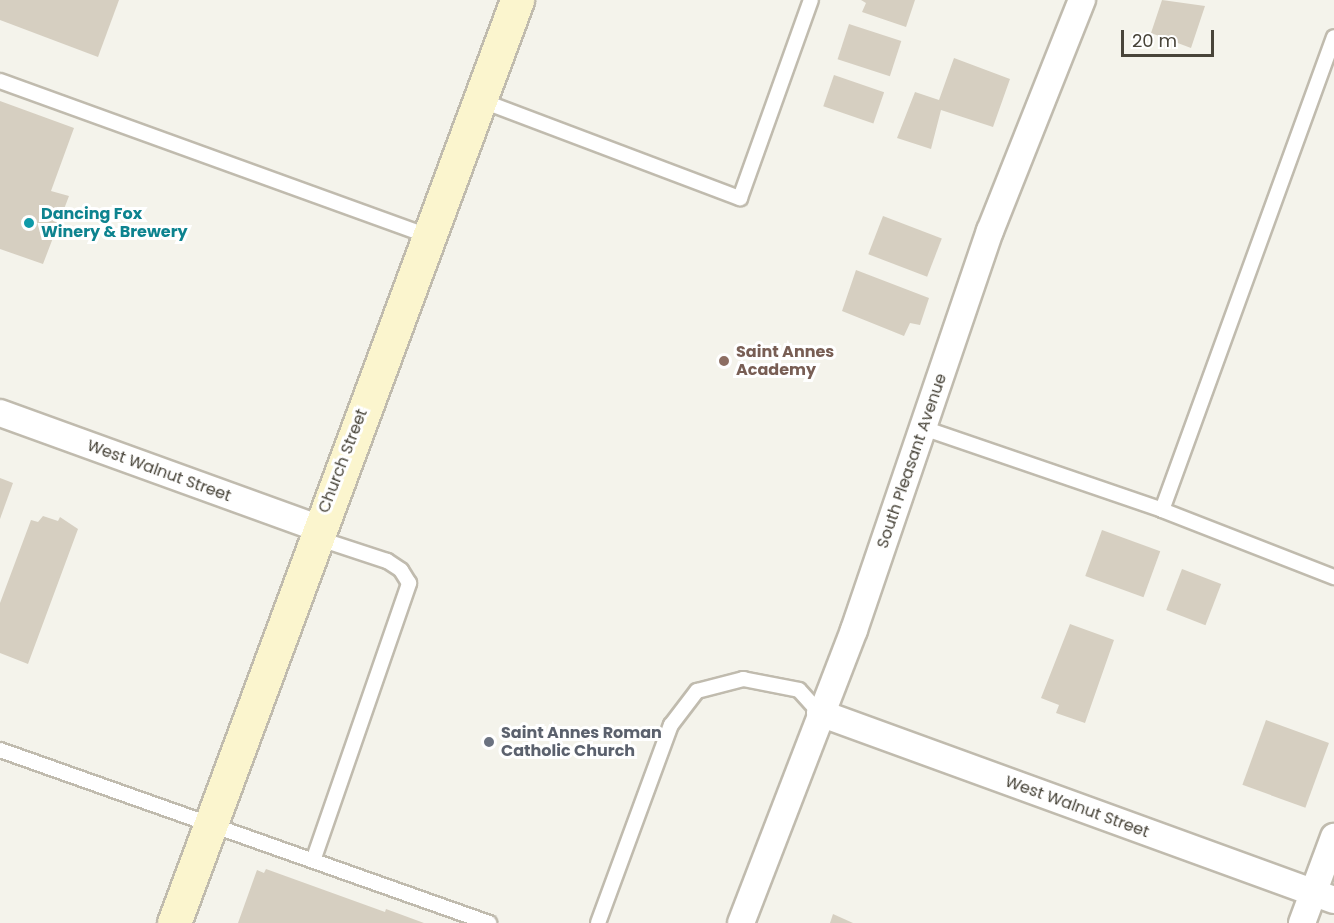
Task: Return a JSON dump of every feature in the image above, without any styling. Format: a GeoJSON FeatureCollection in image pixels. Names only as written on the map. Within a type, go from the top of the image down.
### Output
{"type":"FeatureCollection","features":[{"type":"Feature","properties":{"kind":"street","name":"Church Street"},"geometry":{"type":"LineString","coordinates":[[174,923],[315,533],[517,0]]}},
{"type":"Feature","properties":{"kind":"street","name":"South Pleasant Avenue"},"geometry":{"type":"LineString","coordinates":[[741,923],[820,713],[854,630],[990,231],[1082,0]]}},
{"type":"Feature","properties":{"kind":"street","name":"West Walnut Street"},"geometry":{"type":"LineString","coordinates":[[0,413],[315,533]]}},
{"type":"Feature","properties":{"kind":"street","name":"West Walnut Street"},"geometry":{"type":"LineString","coordinates":[[820,713],[1324,896]]}},
{"type":"Feature","properties":{"kind":"street"},"geometry":{"type":"LineString","coordinates":[[1302,923],[1324,896],[1334,837]]}},
{"type":"Feature","properties":{"kind":"lane"},"geometry":{"type":"LineString","coordinates":[[480,100],[740,198],[811,0]]}},
{"type":"Feature","properties":{"kind":"lane"},"geometry":{"type":"LineString","coordinates":[[1162,510],[1334,37]]}},
{"type":"Feature","properties":{"kind":"lane"},"geometry":{"type":"LineString","coordinates":[[0,81],[428,236]]}},
{"type":"Feature","properties":{"kind":"lane"},"geometry":{"type":"LineString","coordinates":[[923,428],[1162,510],[1334,577]]}},
{"type":"Feature","properties":{"kind":"lane"},"geometry":{"type":"LineString","coordinates":[[314,858],[409,583],[401,570],[387,561],[315,533]]}},
{"type":"Feature","properties":{"kind":"lane"},"geometry":{"type":"LineString","coordinates":[[598,923],[670,725],[697,690],[743,679],[799,690],[820,713]]}},
{"type":"Feature","properties":{"kind":"lane"},"geometry":{"type":"LineString","coordinates":[[0,750],[212,821],[489,923]]}},
{"type":"Feature","properties":{"kind":"building"},"geometry":{"type":"Polygon","coordinates":[[[0,0],[119,0],[98,57],[0,20],[0,0]]]}},
{"type":"Feature","properties":{"kind":"building"},"geometry":{"type":"Polygon","coordinates":[[[861,0],[915,0],[906,27],[862,12],[866,3],[861,0]]]}},
{"type":"Feature","properties":{"kind":"building"},"geometry":{"type":"Polygon","coordinates":[[[1162,0],[1205,6],[1191,48],[1151,33],[1162,0]]]}},
{"type":"Feature","properties":{"kind":"building"},"geometry":{"type":"Polygon","coordinates":[[[849,24],[901,41],[890,76],[838,59],[849,24]]]}},
{"type":"Feature","properties":{"kind":"building"},"geometry":{"type":"Polygon","coordinates":[[[954,58],[1010,79],[993,127],[941,110],[931,149],[897,138],[915,92],[939,100],[954,58]]]}},
{"type":"Feature","properties":{"kind":"building"},"geometry":{"type":"Polygon","coordinates":[[[834,75],[884,92],[873,123],[823,106],[834,75]]]}},
{"type":"Feature","properties":{"kind":"building"},"geometry":{"type":"Polygon","coordinates":[[[0,101],[74,128],[51,191],[69,196],[43,264],[0,249],[0,101]]]}},
{"type":"Feature","properties":{"kind":"building"},"geometry":{"type":"Polygon","coordinates":[[[883,216],[942,239],[927,277],[868,254],[883,216]]]}},
{"type":"Feature","properties":{"kind":"building"},"geometry":{"type":"Polygon","coordinates":[[[856,270],[929,298],[920,325],[910,323],[904,336],[842,311],[856,270]]]}},
{"type":"Feature","properties":{"kind":"building"},"geometry":{"type":"Polygon","coordinates":[[[0,478],[13,483],[0,519],[0,478]]]}},
{"type":"Feature","properties":{"kind":"building"},"geometry":{"type":"Polygon","coordinates":[[[43,516],[58,521],[60,517],[78,529],[28,664],[0,653],[0,603],[31,520],[38,522],[43,516]]]}},
{"type":"Feature","properties":{"kind":"building"},"geometry":{"type":"Polygon","coordinates":[[[1102,530],[1160,551],[1144,597],[1085,576],[1102,530]]]}},
{"type":"Feature","properties":{"kind":"building"},"geometry":{"type":"Polygon","coordinates":[[[1182,569],[1221,584],[1205,625],[1166,610],[1182,569]]]}},
{"type":"Feature","properties":{"kind":"building"},"geometry":{"type":"Polygon","coordinates":[[[1070,624],[1114,640],[1085,723],[1056,713],[1059,705],[1041,698],[1070,624]]]}},
{"type":"Feature","properties":{"kind":"building"},"geometry":{"type":"Polygon","coordinates":[[[1266,720],[1329,743],[1305,808],[1242,785],[1266,720]]]}},
{"type":"Feature","properties":{"kind":"building"},"geometry":{"type":"Polygon","coordinates":[[[266,869],[385,912],[386,909],[424,923],[238,923],[257,870],[264,873],[266,869]]]}},
{"type":"Feature","properties":{"kind":"building"},"geometry":{"type":"Polygon","coordinates":[[[833,914],[853,923],[830,923],[833,914]]]}},
{"type":"Feature","properties":{"kind":"place","name":"Dancing Fox Winery & Brewery"},"geometry":{"type":"Point","coordinates":[29,223]}},
{"type":"Feature","properties":{"kind":"place","name":"Saint Annes Academy"},"geometry":{"type":"Point","coordinates":[724,361]}},
{"type":"Feature","properties":{"kind":"place","name":"Saint Annes Roman Catholic Church"},"geometry":{"type":"Point","coordinates":[489,742]}}]}
